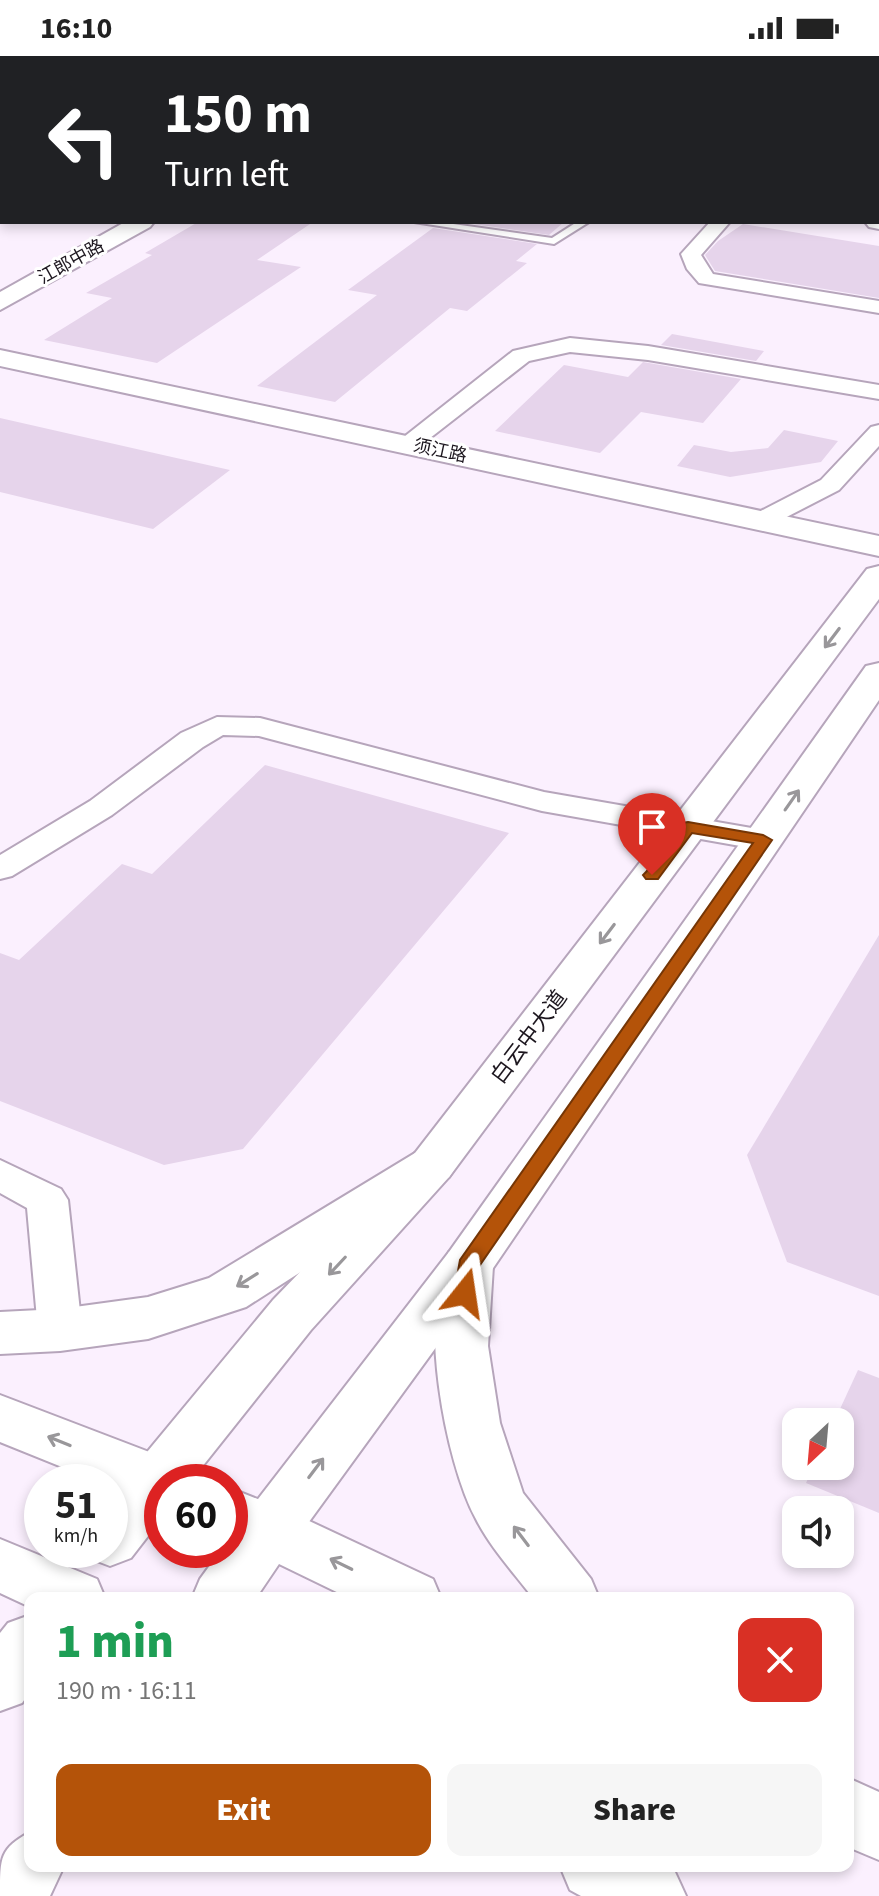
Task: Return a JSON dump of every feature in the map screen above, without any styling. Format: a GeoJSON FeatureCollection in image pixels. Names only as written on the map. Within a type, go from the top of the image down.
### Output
{"type":"FeatureCollection","features":[{"type":"Feature","properties":{"kind":"main road","name":"江郎中路"},"geometry":{"type":"LineString","coordinates":[[0,302],[138,224]]}},
{"type":"Feature","properties":{"kind":"main road","name":"须江路"},"geometry":{"type":"LineString","coordinates":[[0,358],[879,546]]}},
{"type":"Feature","properties":{"kind":"main road","name":"白云中大道"},"geometry":{"type":"LineString","coordinates":[[174,1464],[292,1315],[432,1165],[879,576]]}},
{"type":"Feature","properties":{"kind":"main road"},"geometry":{"type":"LineString","coordinates":[[224,1592],[249,1521],[467,1266],[879,674]]}},
{"type":"Feature","properties":{"kind":"main road"},"geometry":{"type":"LineString","coordinates":[[0,1333],[60,1330],[148,1318],[227,1293],[432,1165]]}},
{"type":"Feature","properties":{"kind":"main road"},"geometry":{"type":"LineString","coordinates":[[467,1266],[461,1346],[472,1423],[498,1505],[564,1592]]}},
{"type":"Feature","properties":{"kind":"main road"},"geometry":{"type":"LineString","coordinates":[[0,1418],[144,1475]]}},
{"type":"Feature","properties":{"kind":"main road","name":"白云中大道"},"geometry":{"type":"LineString","coordinates":[[128,1519],[144,1500]]}},
{"type":"Feature","properties":{"kind":"main road"},"geometry":{"type":"LineString","coordinates":[[249,1521],[398,1592]]}},
{"type":"Feature","properties":{"kind":"main road"},"geometry":{"type":"LineString","coordinates":[[0,1565],[77,1585]]}},
{"type":"Feature","properties":{"kind":"main road"},"geometry":{"type":"LineString","coordinates":[[0,1682],[24,1651]]}},
{"type":"Feature","properties":{"kind":"main road"},"geometry":{"type":"LineString","coordinates":[[854,1814],[879,1827]]}},
{"type":"Feature","properties":{"kind":"main road"},"geometry":{"type":"LineString","coordinates":[[9,1896],[26,1872]]}},
{"type":"Feature","properties":{"kind":"main road"},"geometry":{"type":"LineString","coordinates":[[605,1872],[651,1896]]}},
{"type":"Feature","properties":{"kind":"street"},"geometry":{"type":"LineString","coordinates":[[718,224],[691,254],[697,269],[706,279],[879,307]]}},
{"type":"Feature","properties":{"kind":"street"},"geometry":{"type":"LineString","coordinates":[[407,444],[521,356],[570,345],[648,353],[879,392]]}},
{"type":"Feature","properties":{"kind":"street"},"geometry":{"type":"LineString","coordinates":[[764,519],[830,485],[879,432]]}},
{"type":"Feature","properties":{"kind":"street"},"geometry":{"type":"LineString","coordinates":[[0,869],[101,808],[192,740],[217,726],[260,727],[542,801],[763,840]]}},
{"type":"Feature","properties":{"kind":"street"},"geometry":{"type":"LineString","coordinates":[[0,1175],[47,1200],[60,1330]]}},
{"type":"Feature","properties":{"kind":"lane"},"geometry":{"type":"LineString","coordinates":[[433,224],[554,241],[581,224]]}},
{"type":"Feature","properties":{"kind":"building"},"geometry":{"type":"Polygon","coordinates":[[[195,224],[310,224],[257,260],[301,267],[157,363],[44,340],[112,298],[86,293],[152,255],[145,253],[195,224]]]}},
{"type":"Feature","properties":{"kind":"building"},"geometry":{"type":"Polygon","coordinates":[[[474,224],[562,224],[549,235],[474,224]]]}},
{"type":"Feature","properties":{"kind":"building"},"geometry":{"type":"Polygon","coordinates":[[[743,224],[879,246],[879,298],[715,271],[705,255],[718,241],[743,224]]]}},
{"type":"Feature","properties":{"kind":"building"},"geometry":{"type":"Polygon","coordinates":[[[433,228],[537,244],[516,261],[527,263],[467,311],[450,308],[335,402],[257,386],[377,295],[348,290],[433,228]]]}},
{"type":"Feature","properties":{"kind":"building"},"geometry":{"type":"Polygon","coordinates":[[[672,334],[764,351],[756,361],[661,345],[672,334]]]}},
{"type":"Feature","properties":{"kind":"building"},"geometry":{"type":"Polygon","coordinates":[[[643,362],[741,379],[703,423],[641,412],[600,453],[495,431],[564,365],[628,377],[643,362]]]}},
{"type":"Feature","properties":{"kind":"building"},"geometry":{"type":"Polygon","coordinates":[[[0,418],[230,470],[153,529],[0,492],[0,418]]]}},
{"type":"Feature","properties":{"kind":"building"},"geometry":{"type":"Polygon","coordinates":[[[784,430],[838,441],[821,462],[730,477],[677,466],[694,445],[731,452],[768,448],[784,430]]]}},
{"type":"Feature","properties":{"kind":"building"},"geometry":{"type":"Polygon","coordinates":[[[265,765],[509,833],[243,1149],[164,1165],[0,1101],[0,953],[19,960],[122,864],[152,874],[265,765]]]}},
{"type":"Feature","properties":{"kind":"building"},"geometry":{"type":"Polygon","coordinates":[[[879,935],[879,1296],[787,1262],[747,1155],[879,935]]]}},
{"type":"Feature","properties":{"kind":"building"},"geometry":{"type":"Polygon","coordinates":[[[858,1370],[879,1378],[879,1513],[854,1503],[854,1496],[838,1496],[806,1483],[807,1480],[854,1480],[854,1408],[840,1408],[858,1370]]]}},
{"type":"Feature","properties":{"kind":"route"},"geometry":{"type":"LineString","coordinates":[[465,1293],[467,1266],[763,840],[688,827],[652,875]]}}]}
